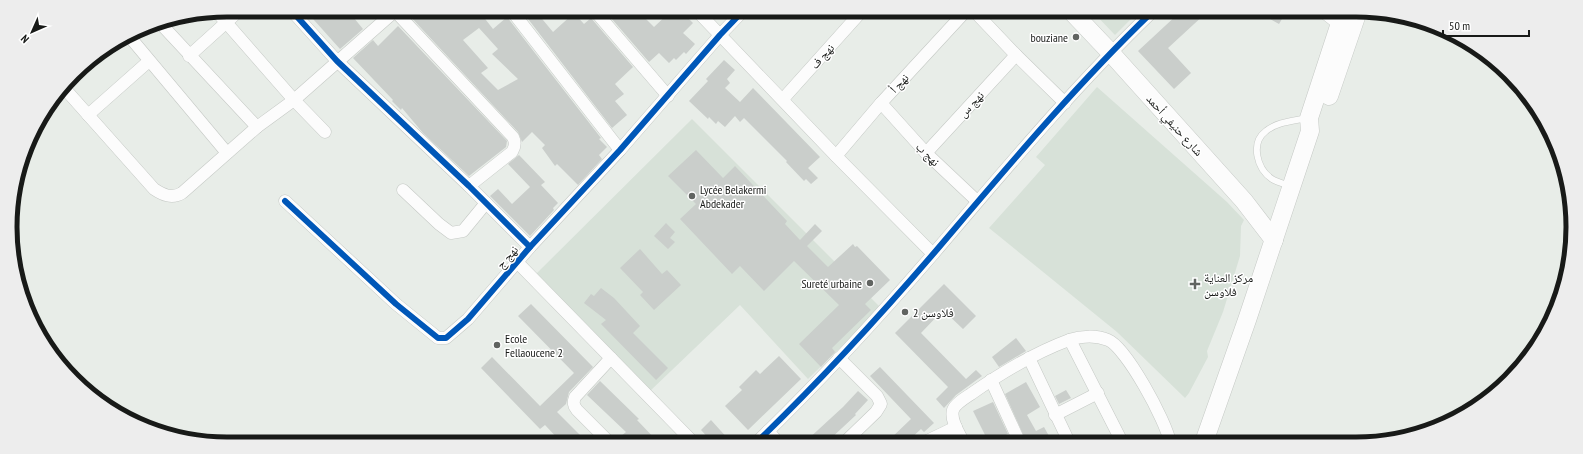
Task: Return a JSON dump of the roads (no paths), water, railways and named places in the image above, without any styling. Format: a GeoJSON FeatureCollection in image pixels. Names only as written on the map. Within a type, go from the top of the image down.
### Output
{"type":"FeatureCollection","features":[{"type":"Feature","properties":{"kind":"main road","name":"شارع حنيفي أحمد"},"geometry":{"type":"LineString","coordinates":[[1076,17],[1110,52],[1244,201],[1274,240]]}},
{"type":"Feature","properties":{"kind":"main road"},"geometry":{"type":"LineString","coordinates":[[1309,124],[1319,123],[1356,17]]}},
{"type":"Feature","properties":{"kind":"main road"},"geometry":{"type":"LineString","coordinates":[[1206,437],[1274,240],[1291,186],[1309,124],[1336,18]]}},
{"type":"Feature","properties":{"kind":"street"},"geometry":{"type":"LineString","coordinates":[[221,17],[294,100],[325,132]]}},
{"type":"Feature","properties":{"kind":"street"},"geometry":{"type":"LineString","coordinates":[[189,56],[232,17]]}},
{"type":"Feature","properties":{"kind":"street"},"geometry":{"type":"LineString","coordinates":[[297,17],[337,61],[469,186],[530,247]]}},
{"type":"Feature","properties":{"kind":"street"},"geometry":{"type":"LineString","coordinates":[[67,91],[154,189],[169,196],[177,196],[257,127],[294,100],[388,17]]}},
{"type":"Feature","properties":{"kind":"street"},"geometry":{"type":"LineString","coordinates":[[401,17],[516,142],[515,148],[512,152],[469,186]]}},
{"type":"Feature","properties":{"kind":"street"},"geometry":{"type":"LineString","coordinates":[[517,17],[620,150]]}},
{"type":"Feature","properties":{"kind":"street"},"geometry":{"type":"LineString","coordinates":[[600,17],[668,96]]}},
{"type":"Feature","properties":{"kind":"street"},"geometry":{"type":"LineString","coordinates":[[703,17],[836,156],[933,254]]}},
{"type":"Feature","properties":{"kind":"street","name":"نهج ج"},"geometry":{"type":"LineString","coordinates":[[285,201],[396,304],[438,338],[446,338],[462,325],[518,263],[530,247],[620,150],[737,17]]}},
{"type":"Feature","properties":{"kind":"street","name":"نهج ف"},"geometry":{"type":"LineString","coordinates":[[783,99],[857,17]]}},
{"type":"Feature","properties":{"kind":"street","name":"نهج أ"},"geometry":{"type":"LineString","coordinates":[[836,156],[881,103],[960,17]]}},
{"type":"Feature","properties":{"kind":"street"},"geometry":{"type":"LineString","coordinates":[[980,17],[1065,103]]}},
{"type":"Feature","properties":{"kind":"street"},"geometry":{"type":"LineString","coordinates":[[762,437],[839,358],[933,254],[977,201],[1110,52],[1147,17]]}},
{"type":"Feature","properties":{"kind":"street"},"geometry":{"type":"LineString","coordinates":[[163,27],[257,127]]}},
{"type":"Feature","properties":{"kind":"street"},"geometry":{"type":"LineString","coordinates":[[132,40],[228,153]]}},
{"type":"Feature","properties":{"kind":"street","name":"نهج س"},"geometry":{"type":"LineString","coordinates":[[926,153],[1016,55]]}},
{"type":"Feature","properties":{"kind":"street"},"geometry":{"type":"LineString","coordinates":[[88,115],[150,61]]}},
{"type":"Feature","properties":{"kind":"street","name":"نهج ب"},"geometry":{"type":"LineString","coordinates":[[881,103],[926,153],[977,201]]}},
{"type":"Feature","properties":{"kind":"street"},"geometry":{"type":"LineString","coordinates":[[403,190],[439,224],[451,233],[463,231],[486,203]]}},
{"type":"Feature","properties":{"kind":"street"},"geometry":{"type":"LineString","coordinates":[[518,263],[688,437]]}},
{"type":"Feature","properties":{"kind":"street"},"geometry":{"type":"LineString","coordinates":[[961,437],[952,418],[955,407],[991,380],[1029,358],[1070,340],[1098,337],[1109,340],[1116,345],[1138,377],[1162,419],[1168,437]]}},
{"type":"Feature","properties":{"kind":"street"},"geometry":{"type":"LineString","coordinates":[[1070,340],[1120,437]]}},
{"type":"Feature","properties":{"kind":"street"},"geometry":{"type":"LineString","coordinates":[[604,437],[577,410],[573,401],[611,358]]}},
{"type":"Feature","properties":{"kind":"street"},"geometry":{"type":"LineString","coordinates":[[839,358],[877,396],[881,404],[876,412],[850,437]]}},
{"type":"Feature","properties":{"kind":"street"},"geometry":{"type":"LineString","coordinates":[[1029,358],[1066,437]]}},
{"type":"Feature","properties":{"kind":"street"},"geometry":{"type":"LineString","coordinates":[[991,380],[1017,437]]}},
{"type":"Feature","properties":{"kind":"street"},"geometry":{"type":"LineString","coordinates":[[1055,415],[1098,393]]}},
{"type":"Feature","properties":{"kind":"street"},"geometry":{"type":"LineString","coordinates":[[935,437],[956,427]]}},
{"type":"Feature","properties":{"kind":"street"},"geometry":{"type":"LineString","coordinates":[[768,431],[773,437]]}},
{"type":"Feature","properties":{"kind":"lane"},"geometry":{"type":"LineString","coordinates":[[1291,186],[1273,179],[1266,174],[1258,161],[1257,143],[1260,137],[1273,126],[1280,123],[1309,124]]}},
{"type":"Feature","properties":{"kind":"place","name":"bouziane"},"geometry":{"type":"Point","coordinates":[1076,37]}},
{"type":"Feature","properties":{"kind":"place","name":"Lycée Belakermi Abdekader"},"geometry":{"type":"Point","coordinates":[692,196]}},
{"type":"Feature","properties":{"kind":"place","name":"Sureté urbaine"},"geometry":{"type":"Point","coordinates":[870,283]}},
{"type":"Feature","properties":{"kind":"place","name":"مركز العناية فلاوسن"},"geometry":{"type":"Point","coordinates":[1195,284]}},
{"type":"Feature","properties":{"kind":"place","name":"فلاوسن 2"},"geometry":{"type":"Point","coordinates":[905,312]}},
{"type":"Feature","properties":{"kind":"place","name":"Ecole Fellaoucene 2"},"geometry":{"type":"Point","coordinates":[497,345]}}]}
